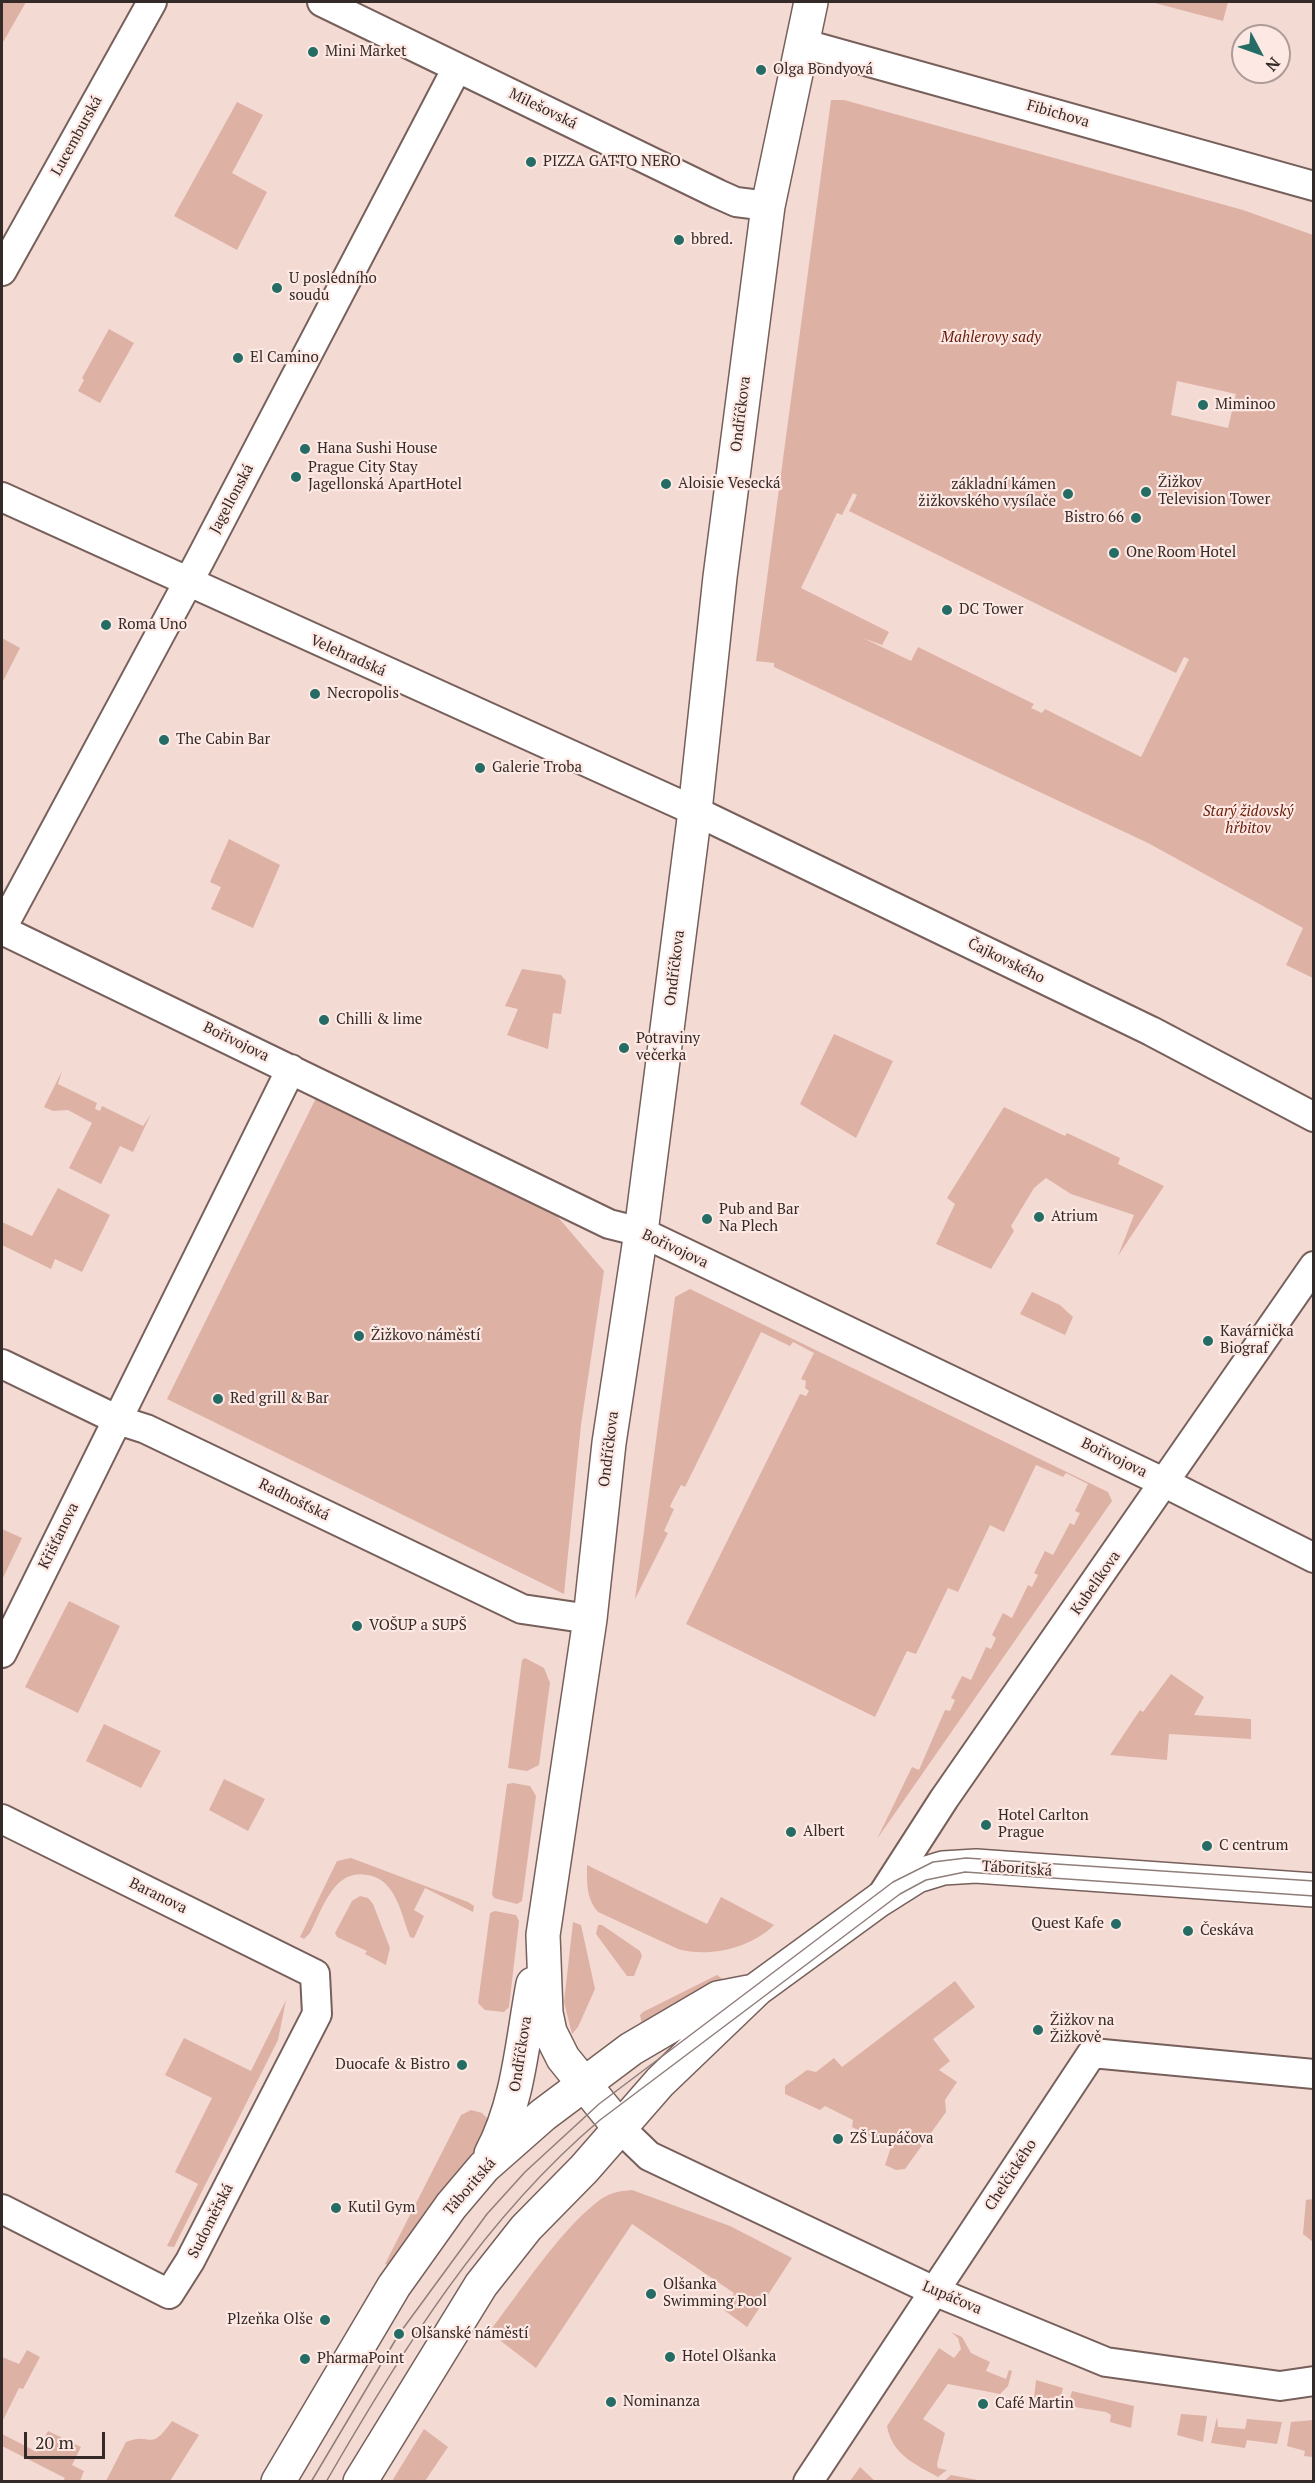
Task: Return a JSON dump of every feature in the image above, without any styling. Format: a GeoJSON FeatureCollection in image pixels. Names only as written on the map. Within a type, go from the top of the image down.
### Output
{"type":"FeatureCollection","features":[{"type":"Feature","properties":{"kind":"street","name":"Lucemburská"},"geometry":{"type":"LineString","coordinates":[[2,271],[152,2]]}},
{"type":"Feature","properties":{"kind":"street","name":"Milešovská"},"geometry":{"type":"LineString","coordinates":[[322,2],[718,194],[736,202],[768,206]]}},
{"type":"Feature","properties":{"kind":"street","name":"Ondříčkova"},"geometry":{"type":"LineString","coordinates":[[484,2167],[506,2126],[514,2099],[543,1935],[590,1619],[609,1443],[641,1232],[695,811],[724,550],[768,206],[811,2]]}},
{"type":"Feature","properties":{"kind":"street","name":"Fibichova"},"geometry":{"type":"LineString","coordinates":[[801,43],[1314,186]]}},
{"type":"Feature","properties":{"kind":"street","name":"Jagellonská"},"geometry":{"type":"LineString","coordinates":[[2,929],[188,583],[457,68]]}},
{"type":"Feature","properties":{"kind":"street","name":"Velehradská"},"geometry":{"type":"LineString","coordinates":[[2,497],[695,811]]}},
{"type":"Feature","properties":{"kind":"street","name":"Čajkovského"},"geometry":{"type":"LineString","coordinates":[[695,811],[1151,1031],[1314,1117]]}},
{"type":"Feature","properties":{"kind":"street","name":"Bořivojova"},"geometry":{"type":"LineString","coordinates":[[2,929],[609,1224],[641,1232],[1165,1483],[1314,1558]]}},
{"type":"Feature","properties":{"kind":"street"},"geometry":{"type":"LineString","coordinates":[[118,1420],[291,1069]]}},
{"type":"Feature","properties":{"kind":"street","name":"Kubelíkova"},"geometry":{"type":"LineString","coordinates":[[879,1900],[944,1799],[1314,1266]]}},
{"type":"Feature","properties":{"kind":"street","name":"Radhošťská"},"geometry":{"type":"LineString","coordinates":[[2,1364],[118,1420],[146,1429],[522,1609],[590,1619]]}},
{"type":"Feature","properties":{"kind":"street","name":"Křišťanova"},"geometry":{"type":"LineString","coordinates":[[2,1653],[118,1420]]}},
{"type":"Feature","properties":{"kind":"street","name":"Baranova"},"geometry":{"type":"LineString","coordinates":[[2,1819],[315,1974]]}},
{"type":"Feature","properties":{"kind":"street","name":"Táboritská"},"geometry":{"type":"LineString","coordinates":[[360,2481],[481,2285],[526,2228],[584,2169],[660,2082],[757,1989],[879,1900],[917,1876],[943,1868],[976,1866],[1314,1890]]}},
{"type":"Feature","properties":{"kind":"street","name":"Ondříčkova"},"geometry":{"type":"LineString","coordinates":[[543,1935],[546,2013],[550,2032],[563,2058],[619,2127]]}},
{"type":"Feature","properties":{"kind":"street","name":"Sudoměřská"},"geometry":{"type":"LineString","coordinates":[[2,2209],[169,2294],[190,2261],[317,2014],[315,1974]]}},
{"type":"Feature","properties":{"kind":"street","name":"Táboritská"},"geometry":{"type":"LineString","coordinates":[[278,2481],[394,2286],[451,2206],[484,2167],[543,2115],[638,2044],[718,1998],[757,1989]]}},
{"type":"Feature","properties":{"kind":"street","name":"Chelčického"},"geometry":{"type":"LineString","coordinates":[[808,2481],[1092,2053],[1314,2074]]}},
{"type":"Feature","properties":{"kind":"street","name":"Lupáčova"},"geometry":{"type":"LineString","coordinates":[[619,2127],[649,2156],[934,2291],[1106,2362],[1280,2386],[1314,2381]]}},
{"type":"Feature","properties":{"kind":"green space"},"geometry":{"type":"Polygon","coordinates":[[[2,2],[26,2],[2,44],[2,2]]]}},
{"type":"Feature","properties":{"kind":"green space"},"geometry":{"type":"Polygon","coordinates":[[[1151,2],[1228,2],[1223,21],[1151,2]]]}},
{"type":"Feature","properties":{"kind":"green space","name":"Mahlerovy sady"},"geometry":{"type":"Polygon","coordinates":[[[831,100],[844,100],[1243,210],[1313,235],[1313,978],[1286,965],[1303,928],[1148,843],[774,667],[774,663],[756,661],[831,100]],[[1177,381],[1171,415],[1228,428],[1236,394],[1177,381]],[[853,493],[842,515],[837,513],[801,588],[889,632],[882,645],[863,638],[911,661],[918,647],[1034,704],[1031,708],[1042,713],[1045,709],[1141,757],[1189,659],[1184,657],[1176,673],[849,511],[857,495],[853,493]]]}},
{"type":"Feature","properties":{"kind":"green space"},"geometry":{"type":"Polygon","coordinates":[[[237,102],[263,115],[232,173],[267,192],[237,250],[174,216],[237,102]]]}},
{"type":"Feature","properties":{"kind":"green space"},"geometry":{"type":"Polygon","coordinates":[[[109,329],[134,343],[100,403],[78,391],[84,380],[82,378],[109,329]]]}},
{"type":"Feature","properties":{"kind":"green space"},"geometry":{"type":"Polygon","coordinates":[[[2,638],[20,648],[2,683],[2,638]]]}},
{"type":"Feature","properties":{"kind":"green space"},"geometry":{"type":"Polygon","coordinates":[[[229,839],[280,865],[253,928],[211,909],[221,887],[210,882],[229,839]]]}},
{"type":"Feature","properties":{"kind":"green space"},"geometry":{"type":"Polygon","coordinates":[[[522,969],[561,975],[566,981],[561,1014],[553,1013],[548,1049],[507,1035],[518,1009],[505,1006],[522,969]]]}},
{"type":"Feature","properties":{"kind":"green space"},"geometry":{"type":"Polygon","coordinates":[[[834,1034],[893,1061],[856,1138],[800,1104],[834,1034]]]}},
{"type":"Feature","properties":{"kind":"green space"},"geometry":{"type":"Polygon","coordinates":[[[62,1071],[58,1084],[97,1103],[95,1109],[100,1111],[102,1106],[143,1126],[151,1114],[133,1152],[120,1146],[101,1184],[69,1168],[92,1123],[68,1110],[53,1111],[44,1107],[62,1071]]]}},
{"type":"Feature","properties":{"kind":"green space","name":"Žižkovo náměstí"},"geometry":{"type":"Polygon","coordinates":[[[316,1098],[557,1216],[604,1271],[581,1425],[564,1594],[167,1399],[316,1098]]]}},
{"type":"Feature","properties":{"kind":"green space"},"geometry":{"type":"Polygon","coordinates":[[[1004,1107],[1065,1136],[1067,1133],[1120,1158],[1118,1164],[1164,1186],[1118,1256],[1134,1215],[1071,1194],[1046,1178],[1034,1188],[1011,1226],[1014,1231],[991,1269],[936,1244],[955,1204],[947,1198],[1004,1107]]]}},
{"type":"Feature","properties":{"kind":"green space"},"geometry":{"type":"Polygon","coordinates":[[[58,1188],[110,1215],[82,1272],[55,1259],[51,1269],[2,1245],[2,1222],[32,1236],[58,1188]]]}},
{"type":"Feature","properties":{"kind":"green space"},"geometry":{"type":"Polygon","coordinates":[[[690,1289],[1108,1492],[1112,1501],[877,1839],[912,1767],[919,1770],[945,1710],[950,1711],[955,1700],[951,1698],[962,1676],[971,1680],[986,1647],[991,1649],[996,1638],[992,1635],[1003,1613],[1012,1618],[1028,1585],[1032,1587],[1038,1575],[1034,1573],[1045,1551],[1053,1555],[1070,1523],[1074,1525],[1080,1513],[1075,1511],[1088,1484],[1066,1473],[1063,1477],[1036,1465],[1004,1532],[990,1525],[958,1592],[948,1588],[916,1654],[907,1651],[875,1717],[686,1624],[800,1394],[806,1396],[809,1391],[805,1388],[806,1381],[801,1379],[814,1353],[793,1342],[790,1346],[761,1332],[685,1487],[681,1485],[671,1504],[670,1507],[674,1509],[664,1531],[668,1533],[635,1599],[675,1297],[690,1289]]]}},
{"type":"Feature","properties":{"kind":"green space"},"geometry":{"type":"Polygon","coordinates":[[[1032,1292],[1060,1305],[1073,1317],[1065,1335],[1020,1314],[1032,1292]]]}},
{"type":"Feature","properties":{"kind":"green space"},"geometry":{"type":"Polygon","coordinates":[[[2,1529],[22,1538],[2,1580],[2,1529]]]}},
{"type":"Feature","properties":{"kind":"green space"},"geometry":{"type":"Polygon","coordinates":[[[69,1601],[120,1626],[78,1713],[25,1687],[69,1601]]]}},
{"type":"Feature","properties":{"kind":"green space"},"geometry":{"type":"Polygon","coordinates":[[[525,1658],[544,1668],[550,1683],[539,1765],[527,1771],[508,1768],[522,1660],[525,1658]]]}},
{"type":"Feature","properties":{"kind":"green space"},"geometry":{"type":"Polygon","coordinates":[[[1171,1674],[1204,1697],[1194,1715],[1251,1719],[1251,1739],[1169,1734],[1167,1760],[1110,1755],[1140,1710],[1143,1712],[1171,1674]]]}},
{"type":"Feature","properties":{"kind":"green space"},"geometry":{"type":"Polygon","coordinates":[[[104,1724],[161,1751],[141,1788],[86,1761],[104,1724]]]}},
{"type":"Feature","properties":{"kind":"green space"},"geometry":{"type":"Polygon","coordinates":[[[224,1779],[265,1799],[248,1831],[209,1810],[224,1779]]]}},
{"type":"Feature","properties":{"kind":"green space"},"geometry":{"type":"Polygon","coordinates":[[[507,1784],[530,1786],[536,1796],[522,1901],[517,1904],[494,1898],[492,1894],[507,1784]]]}},
{"type":"Feature","properties":{"kind":"green space"},"geometry":{"type":"Polygon","coordinates":[[[351,1858],[468,1902],[474,1906],[473,1912],[425,1888],[414,1910],[424,1916],[414,1938],[410,1937],[397,1900],[388,1886],[374,1877],[356,1875],[338,1884],[325,1903],[310,1933],[304,1939],[300,1937],[337,1861],[351,1858]]]}},
{"type":"Feature","properties":{"kind":"green space"},"geometry":{"type":"Polygon","coordinates":[[[587,1865],[707,1924],[721,1897],[774,1925],[754,1940],[729,1949],[703,1952],[678,1949],[598,1912],[589,1896],[587,1865]]]}},
{"type":"Feature","properties":{"kind":"green space"},"geometry":{"type":"Polygon","coordinates":[[[360,1896],[368,1898],[373,1904],[390,1948],[386,1965],[365,1954],[367,1951],[337,1937],[335,1933],[352,1901],[360,1896]]]}},
{"type":"Feature","properties":{"kind":"green space"},"geometry":{"type":"Polygon","coordinates":[[[495,1911],[516,1915],[519,1921],[509,2007],[504,2012],[485,2010],[478,2003],[490,1913],[495,1911]]]}},
{"type":"Feature","properties":{"kind":"green space"},"geometry":{"type":"Polygon","coordinates":[[[573,1922],[581,1925],[595,1989],[578,2027],[572,2034],[564,2002],[573,1922]]]}},
{"type":"Feature","properties":{"kind":"green space"},"geometry":{"type":"Polygon","coordinates":[[[598,1925],[602,1925],[640,1951],[642,1956],[634,1976],[627,1976],[596,1934],[598,1925]]]}},
{"type":"Feature","properties":{"kind":"green space"},"geometry":{"type":"Polygon","coordinates":[[[717,1975],[724,1980],[643,2029],[640,2015],[643,2012],[717,1975]]]}},
{"type":"Feature","properties":{"kind":"green space"},"geometry":{"type":"Polygon","coordinates":[[[955,1981],[975,2007],[933,2039],[950,2061],[939,2070],[957,2082],[945,2100],[946,2112],[905,2169],[896,2170],[885,2165],[891,2147],[852,2127],[853,2120],[825,2106],[820,2110],[785,2094],[785,2086],[807,2070],[816,2072],[834,2058],[842,2067],[955,1981]]]}},
{"type":"Feature","properties":{"kind":"green space"},"geometry":{"type":"Polygon","coordinates":[[[286,2000],[278,2040],[174,2247],[167,2246],[198,2184],[175,2172],[212,2098],[165,2075],[184,2038],[251,2071],[286,2000]]]}},
{"type":"Feature","properties":{"kind":"green space"},"geometry":{"type":"Polygon","coordinates":[[[471,2110],[482,2113],[488,2119],[477,2151],[390,2266],[385,2264],[461,2115],[471,2110]]]}},
{"type":"Feature","properties":{"kind":"green space"},"geometry":{"type":"Polygon","coordinates":[[[632,2190],[730,2226],[792,2258],[747,2327],[724,2310],[734,2293],[632,2224],[536,2368],[489,2332],[554,2246],[582,2215],[605,2196],[632,2190]]]}},
{"type":"Feature","properties":{"kind":"green space"},"geometry":{"type":"Polygon","coordinates":[[[1314,2199],[1313,2242],[1303,2234],[1306,2200],[1314,2199]]]}},
{"type":"Feature","properties":{"kind":"green space"},"geometry":{"type":"Polygon","coordinates":[[[951,2332],[962,2337],[971,2353],[990,2362],[986,2371],[1006,2379],[1009,2370],[1012,2371],[1008,2386],[1000,2394],[948,2384],[923,2419],[945,2433],[937,2464],[938,2468],[947,2470],[938,2477],[913,2463],[899,2451],[887,2426],[939,2348],[954,2358],[961,2349],[958,2338],[951,2332]]]}},
{"type":"Feature","properties":{"kind":"green space"},"geometry":{"type":"Polygon","coordinates":[[[27,2350],[40,2357],[23,2389],[19,2388],[2,2422],[2,2357],[19,2364],[27,2350]]]}},
{"type":"Feature","properties":{"kind":"green space"},"geometry":{"type":"Polygon","coordinates":[[[1036,2380],[1063,2388],[1059,2405],[1034,2398],[1036,2380]]]}},
{"type":"Feature","properties":{"kind":"green space"},"geometry":{"type":"Polygon","coordinates":[[[1072,2391],[1134,2406],[1131,2428],[1110,2422],[1111,2415],[1106,2412],[1068,2406],[1072,2391]]]}},
{"type":"Feature","properties":{"kind":"green space"},"geometry":{"type":"Polygon","coordinates":[[[1181,2414],[1207,2416],[1203,2442],[1177,2435],[1181,2414]]]}},
{"type":"Feature","properties":{"kind":"green space"},"geometry":{"type":"Polygon","coordinates":[[[1217,2417],[1218,2427],[1245,2429],[1247,2419],[1282,2422],[1277,2444],[1247,2440],[1245,2448],[1211,2443],[1217,2417]]]}},
{"type":"Feature","properties":{"kind":"green space"},"geometry":{"type":"Polygon","coordinates":[[[1313,2420],[1313,2457],[1304,2456],[1305,2451],[1287,2446],[1291,2422],[1313,2420]]]}},
{"type":"Feature","properties":{"kind":"green space"},"geometry":{"type":"Polygon","coordinates":[[[172,2421],[199,2435],[170,2481],[106,2481],[126,2442],[159,2437],[172,2421]]]}},
{"type":"Feature","properties":{"kind":"green space"},"geometry":{"type":"Polygon","coordinates":[[[424,2429],[448,2447],[425,2481],[392,2481],[424,2429]]]}},
{"type":"Feature","properties":{"kind":"green space"},"geometry":{"type":"Polygon","coordinates":[[[48,2431],[81,2447],[72,2465],[84,2471],[80,2481],[63,2481],[65,2478],[2,2446],[2,2434],[37,2452],[48,2431]]]}},
{"type":"Feature","properties":{"kind":"green space"},"geometry":{"type":"Polygon","coordinates":[[[860,2467],[875,2481],[850,2481],[860,2467]]]}},
{"type":"Feature","properties":{"kind":"green space"},"geometry":{"type":"Polygon","coordinates":[[[951,2475],[983,2481],[944,2481],[951,2475]]]}},
{"type":"Feature","properties":{"kind":"tram line"},"geometry":{"type":"LineString","coordinates":[[311,2482],[399,2334],[487,2214],[525,2172],[599,2104],[893,1882],[933,1862],[966,1858],[1314,1881]]}},
{"type":"Feature","properties":{"kind":"tram line"},"geometry":{"type":"LineString","coordinates":[[326,2482],[384,2384],[448,2289],[482,2243],[558,2159],[600,2120],[900,1894],[926,1880],[965,1872],[1314,1896]]}},
{"type":"Feature","properties":{"kind":"place","name":"Mini Market"},"geometry":{"type":"Point","coordinates":[313,52]}},
{"type":"Feature","properties":{"kind":"place","name":"Olga Bondyová"},"geometry":{"type":"Point","coordinates":[761,70]}},
{"type":"Feature","properties":{"kind":"place","name":"PIZZA GATTO NERO"},"geometry":{"type":"Point","coordinates":[531,162]}},
{"type":"Feature","properties":{"kind":"place","name":"bbred."},"geometry":{"type":"Point","coordinates":[679,240]}},
{"type":"Feature","properties":{"kind":"place","name":"U posledního soudu"},"geometry":{"type":"Point","coordinates":[277,288]}},
{"type":"Feature","properties":{"kind":"place","name":"El Camino"},"geometry":{"type":"Point","coordinates":[238,358]}},
{"type":"Feature","properties":{"kind":"place","name":"Miminoo"},"geometry":{"type":"Point","coordinates":[1203,405]}},
{"type":"Feature","properties":{"kind":"place","name":"Hana Sushi House"},"geometry":{"type":"Point","coordinates":[305,449]}},
{"type":"Feature","properties":{"kind":"place","name":"Prague City Stay Jagellonská ApartHotel"},"geometry":{"type":"Point","coordinates":[296,477]}},
{"type":"Feature","properties":{"kind":"place","name":"Aloisie Vesecká"},"geometry":{"type":"Point","coordinates":[666,484]}},
{"type":"Feature","properties":{"kind":"place","name":"Žižkov Television Tower"},"geometry":{"type":"Point","coordinates":[1146,492]}},
{"type":"Feature","properties":{"kind":"place","name":"základní kámen žižkovského vysílače"},"geometry":{"type":"Point","coordinates":[1068,494]}},
{"type":"Feature","properties":{"kind":"place","name":"Bistro 66"},"geometry":{"type":"Point","coordinates":[1136,518]}},
{"type":"Feature","properties":{"kind":"place","name":"One Room Hotel"},"geometry":{"type":"Point","coordinates":[1114,553]}},
{"type":"Feature","properties":{"kind":"place","name":"DC Tower"},"geometry":{"type":"Point","coordinates":[947,610]}},
{"type":"Feature","properties":{"kind":"place","name":"Roma Uno"},"geometry":{"type":"Point","coordinates":[106,625]}},
{"type":"Feature","properties":{"kind":"place","name":"Necropolis"},"geometry":{"type":"Point","coordinates":[315,694]}},
{"type":"Feature","properties":{"kind":"place","name":"The Cabin Bar"},"geometry":{"type":"Point","coordinates":[164,740]}},
{"type":"Feature","properties":{"kind":"place","name":"Galerie Troba"},"geometry":{"type":"Point","coordinates":[480,768]}},
{"type":"Feature","properties":{"kind":"place","name":"Chilli & lime"},"geometry":{"type":"Point","coordinates":[324,1020]}},
{"type":"Feature","properties":{"kind":"place","name":"Potraviny večerka"},"geometry":{"type":"Point","coordinates":[624,1048]}},
{"type":"Feature","properties":{"kind":"place","name":"Atrium"},"geometry":{"type":"Point","coordinates":[1039,1217]}},
{"type":"Feature","properties":{"kind":"place","name":"Pub and Bar Na Plech"},"geometry":{"type":"Point","coordinates":[707,1219]}},
{"type":"Feature","properties":{"kind":"place","name":"Žižkovo náměstí"},"geometry":{"type":"Point","coordinates":[359,1336]}},
{"type":"Feature","properties":{"kind":"place","name":"Kavárnička Biograf"},"geometry":{"type":"Point","coordinates":[1208,1341]}},
{"type":"Feature","properties":{"kind":"place","name":"Red grill & Bar"},"geometry":{"type":"Point","coordinates":[218,1399]}},
{"type":"Feature","properties":{"kind":"place","name":"VOŠUP a SUPŠ"},"geometry":{"type":"Point","coordinates":[357,1626]}},
{"type":"Feature","properties":{"kind":"place","name":"Hotel Carlton Prague"},"geometry":{"type":"Point","coordinates":[986,1825]}},
{"type":"Feature","properties":{"kind":"place","name":"Albert"},"geometry":{"type":"Point","coordinates":[791,1832]}},
{"type":"Feature","properties":{"kind":"place","name":"C centrum"},"geometry":{"type":"Point","coordinates":[1207,1846]}},
{"type":"Feature","properties":{"kind":"place","name":"Quest Kafe"},"geometry":{"type":"Point","coordinates":[1116,1924]}},
{"type":"Feature","properties":{"kind":"place","name":"Českáva"},"geometry":{"type":"Point","coordinates":[1188,1931]}},
{"type":"Feature","properties":{"kind":"place","name":"Žižkov na Žižkově"},"geometry":{"type":"Point","coordinates":[1038,2030]}},
{"type":"Feature","properties":{"kind":"place","name":"Duocafe & Bistro"},"geometry":{"type":"Point","coordinates":[462,2065]}},
{"type":"Feature","properties":{"kind":"place","name":"ZŠ Lupáčova"},"geometry":{"type":"Point","coordinates":[838,2139]}},
{"type":"Feature","properties":{"kind":"place","name":"Kutil Gym"},"geometry":{"type":"Point","coordinates":[336,2208]}},
{"type":"Feature","properties":{"kind":"place","name":"Olšanka Swimming Pool"},"geometry":{"type":"Point","coordinates":[651,2294]}},
{"type":"Feature","properties":{"kind":"place","name":"Plzeňka Olše"},"geometry":{"type":"Point","coordinates":[325,2320]}},
{"type":"Feature","properties":{"kind":"place","name":"Olšanské náměstí"},"geometry":{"type":"Point","coordinates":[399,2334]}},
{"type":"Feature","properties":{"kind":"place","name":"Hotel Olšanka"},"geometry":{"type":"Point","coordinates":[670,2357]}},
{"type":"Feature","properties":{"kind":"place","name":"PharmaPoint"},"geometry":{"type":"Point","coordinates":[305,2359]}},
{"type":"Feature","properties":{"kind":"place","name":"Nominanza"},"geometry":{"type":"Point","coordinates":[611,2402]}},
{"type":"Feature","properties":{"kind":"place","name":"Café Martin"},"geometry":{"type":"Point","coordinates":[983,2404]}},
{"type":"Feature","properties":{"kind":"park label","name":"Starý židovský hřbitov"},"geometry":{"type":"Point","coordinates":[1248,820]}}]}
